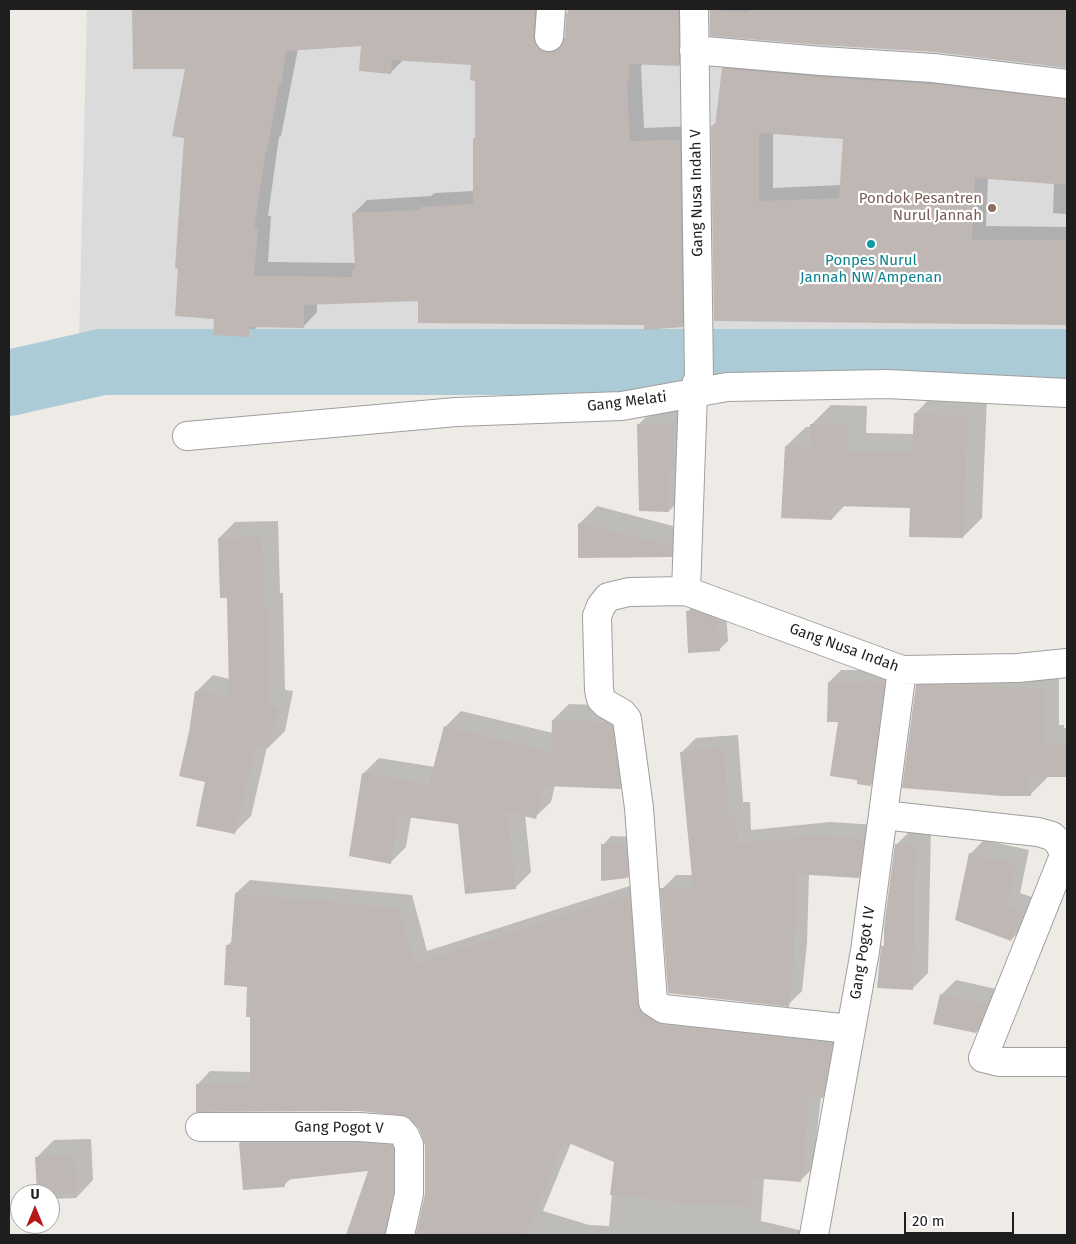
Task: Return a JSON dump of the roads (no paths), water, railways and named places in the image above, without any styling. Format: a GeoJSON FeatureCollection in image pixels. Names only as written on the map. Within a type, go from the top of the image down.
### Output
{"type":"FeatureCollection","features":[{"type":"Feature","properties":{"kind":"street"},"geometry":{"type":"LineString","coordinates":[[549,37],[551,9]]}},
{"type":"Feature","properties":{"kind":"street","name":"Gang Nusa Indah V"},"geometry":{"type":"LineString","coordinates":[[686,591],[699,339],[694,9]]}},
{"type":"Feature","properties":{"kind":"street"},"geometry":{"type":"LineString","coordinates":[[694,50],[933,68],[1067,84]]}},
{"type":"Feature","properties":{"kind":"street","name":"Gang Melati"},"geometry":{"type":"LineString","coordinates":[[187,436],[456,412],[622,406],[696,385],[727,387],[887,384],[1067,394]]}},
{"type":"Feature","properties":{"kind":"street"},"geometry":{"type":"LineString","coordinates":[[686,591],[628,592],[608,597],[596,616],[601,699],[622,713],[627,719],[639,808],[653,1002],[664,1009],[850,1029]]}},
{"type":"Feature","properties":{"kind":"street","name":"Gang Nusa Indah"},"geometry":{"type":"LineString","coordinates":[[686,591],[902,670],[1018,668],[1067,663]]}},
{"type":"Feature","properties":{"kind":"street","name":"Gang Pogot IV"},"geometry":{"type":"LineString","coordinates":[[814,1235],[865,951],[902,670]]}},
{"type":"Feature","properties":{"kind":"street"},"geometry":{"type":"LineString","coordinates":[[883,815],[1038,832],[1052,836],[1059,843],[1063,851],[1063,858],[983,1058],[993,1061],[1067,1062]]}},
{"type":"Feature","properties":{"kind":"street","name":"Gang Pogot V"},"geometry":{"type":"LineString","coordinates":[[200,1126],[358,1127],[400,1130],[409,1145],[409,1194],[400,1235]]}},
{"type":"Feature","properties":{"kind":"waterway"},"geometry":{"type":"LineString","coordinates":[[9,383],[102,362],[1067,362]]}},
{"type":"Feature","properties":{"kind":"place","name":"Pondok Pesantren Nurul Jannah"},"geometry":{"type":"Point","coordinates":[992,208]}},
{"type":"Feature","properties":{"kind":"place","name":"Ponpes Nurul Jannah NW Ampenan"},"geometry":{"type":"Point","coordinates":[871,244]}}]}
